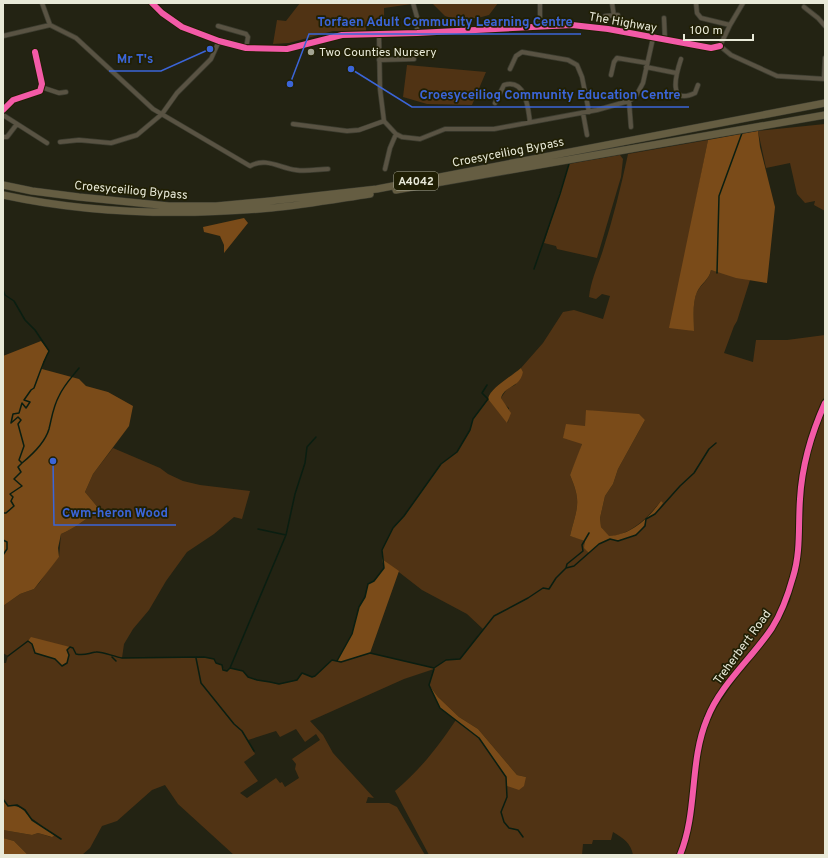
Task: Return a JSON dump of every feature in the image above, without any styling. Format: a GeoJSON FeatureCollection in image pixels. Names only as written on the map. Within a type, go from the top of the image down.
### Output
{"type":"FeatureCollection","features":[{"type":"Feature","properties":{"kind":"highway","name":"Croesyceiliog Bypass"},"geometry":{"type":"LineString","coordinates":[[3,185],[63,195],[169,206],[216,206],[270,201],[378,189],[825,103]]}},
{"type":"Feature","properties":{"kind":"highway","name":"Croesyceiliog Bypass"},"geometry":{"type":"LineString","coordinates":[[3,195],[87,209],[129,212],[214,212],[272,208],[377,193],[825,115]]}},
{"type":"Feature","properties":{"kind":"street"},"geometry":{"type":"LineString","coordinates":[[42,3],[50,25]]}},
{"type":"Feature","properties":{"kind":"street","name":"The Highway"},"geometry":{"type":"LineString","coordinates":[[152,3],[172,22],[219,41],[246,48],[276,50],[342,35],[379,35],[540,25],[572,25],[711,48],[720,46]]}},
{"type":"Feature","properties":{"kind":"street"},"geometry":{"type":"LineString","coordinates":[[413,3],[417,16],[417,33]]}},
{"type":"Feature","properties":{"kind":"street"},"geometry":{"type":"LineString","coordinates":[[540,3],[540,25]]}},
{"type":"Feature","properties":{"kind":"street"},"geometry":{"type":"LineString","coordinates":[[605,16],[616,16],[612,3]]}},
{"type":"Feature","properties":{"kind":"street"},"geometry":{"type":"LineString","coordinates":[[696,3],[697,13],[701,18],[730,25]]}},
{"type":"Feature","properties":{"kind":"street"},"geometry":{"type":"LineString","coordinates":[[743,3],[720,46],[730,55],[777,76],[824,79],[825,58]]}},
{"type":"Feature","properties":{"kind":"street"},"geometry":{"type":"LineString","coordinates":[[804,7],[818,18],[825,26]]}},
{"type":"Feature","properties":{"kind":"street"},"geometry":{"type":"LineString","coordinates":[[664,18],[665,40]]}},
{"type":"Feature","properties":{"kind":"street"},"geometry":{"type":"LineString","coordinates":[[3,36],[50,25],[76,38],[146,104],[250,166],[262,162],[297,170],[328,168]]}},
{"type":"Feature","properties":{"kind":"street"},"geometry":{"type":"LineString","coordinates":[[218,26],[246,34],[248,37],[246,48]]}},
{"type":"Feature","properties":{"kind":"street"},"geometry":{"type":"LineString","coordinates":[[379,35],[381,104],[384,120],[396,134],[402,137],[420,140],[445,129],[494,129],[589,112],[629,101],[636,96],[643,83],[653,38]]}},
{"type":"Feature","properties":{"kind":"street"},"geometry":{"type":"LineString","coordinates":[[60,142],[79,140],[111,143],[122,141],[137,135],[162,114],[177,93],[210,59],[219,41]]}},
{"type":"Feature","properties":{"kind":"street"},"geometry":{"type":"LineString","coordinates":[[3,110],[13,100],[40,91],[42,84],[35,52]]}},
{"type":"Feature","properties":{"kind":"street"},"geometry":{"type":"LineString","coordinates":[[517,68],[511,67],[516,56],[522,52],[568,60],[577,65],[582,77],[589,112]]}},
{"type":"Feature","properties":{"kind":"street"},"geometry":{"type":"LineString","coordinates":[[611,75],[616,58],[676,73]]}},
{"type":"Feature","properties":{"kind":"street"},"geometry":{"type":"LineString","coordinates":[[379,60],[414,59]]}},
{"type":"Feature","properties":{"kind":"street"},"geometry":{"type":"LineString","coordinates":[[681,60],[676,73],[675,87],[682,96],[688,96],[695,93],[698,85]]}},
{"type":"Feature","properties":{"kind":"street"},"geometry":{"type":"LineString","coordinates":[[495,103],[505,84],[509,84],[522,90],[525,94],[530,122]]}},
{"type":"Feature","properties":{"kind":"street"},"geometry":{"type":"LineString","coordinates":[[41,87],[59,93],[66,92]]}},
{"type":"Feature","properties":{"kind":"street"},"geometry":{"type":"LineString","coordinates":[[498,97],[503,100]]}},
{"type":"Feature","properties":{"kind":"street"},"geometry":{"type":"LineString","coordinates":[[629,101],[631,127]]}},
{"type":"Feature","properties":{"kind":"street"},"geometry":{"type":"LineString","coordinates":[[583,113],[587,135]]}},
{"type":"Feature","properties":{"kind":"street"},"geometry":{"type":"LineString","coordinates":[[3,115],[47,143]]}},
{"type":"Feature","properties":{"kind":"street"},"geometry":{"type":"LineString","coordinates":[[293,124],[312,125],[347,131],[359,130],[384,120]]}},
{"type":"Feature","properties":{"kind":"street"},"geometry":{"type":"LineString","coordinates":[[3,137],[7,137],[18,124]]}},
{"type":"Feature","properties":{"kind":"street"},"geometry":{"type":"LineString","coordinates":[[385,169],[390,148],[396,134]]}},
{"type":"Feature","properties":{"kind":"street","name":"Treherbert Road"},"geometry":{"type":"LineString","coordinates":[[680,855],[687,834],[697,758],[710,710],[772,627],[786,602],[798,558],[800,498],[808,448],[825,403]]}},
{"type":"Feature","properties":{"kind":"shaded area"},"geometry":{"type":"Polygon","coordinates":[[[300,3],[412,4],[384,8],[384,23],[366,23],[366,31],[333,31],[289,43],[273,44],[277,20],[286,21],[300,3]]]}},
{"type":"Feature","properties":{"kind":"shaded area"},"geometry":{"type":"Polygon","coordinates":[[[432,3],[498,3],[489,15],[478,18],[451,18],[445,16],[432,3]]]}},
{"type":"Feature","properties":{"kind":"shaded area"},"geometry":{"type":"Polygon","coordinates":[[[407,65],[486,72],[472,105],[427,104],[403,97],[407,65]]]}},
{"type":"Feature","properties":{"kind":"shaded area"},"geometry":{"type":"Polygon","coordinates":[[[825,124],[825,211],[814,205],[815,201],[805,203],[797,194],[790,163],[766,168],[758,131],[825,124]]]}},
{"type":"Feature","properties":{"kind":"shaded area"},"geometry":{"type":"Polygon","coordinates":[[[758,131],[760,147],[775,207],[767,283],[736,278],[711,270],[709,276],[695,296],[694,331],[669,328],[708,140],[758,131]]]}},
{"type":"Feature","properties":{"kind":"shaded area"},"geometry":{"type":"Polygon","coordinates":[[[708,140],[687,245],[686,329],[694,331],[695,296],[709,276],[711,270],[750,280],[737,321],[724,353],[753,362],[756,340],[787,340],[825,335],[825,395],[807,441],[798,486],[797,544],[794,565],[785,595],[772,624],[714,699],[702,723],[695,753],[686,830],[676,855],[633,855],[628,844],[613,832],[611,840],[593,840],[592,844],[583,844],[582,855],[429,855],[395,791],[413,775],[428,758],[456,720],[479,738],[506,777],[526,777],[517,775],[478,729],[459,717],[438,697],[429,685],[434,669],[404,679],[310,721],[323,735],[333,753],[374,798],[368,797],[366,803],[389,803],[397,807],[425,855],[234,855],[178,804],[165,785],[152,790],[117,821],[102,826],[90,848],[82,855],[28,855],[14,841],[3,838],[3,830],[32,835],[38,833],[51,837],[42,826],[30,817],[24,810],[18,806],[8,806],[3,799],[3,663],[6,663],[8,656],[3,653],[3,606],[20,594],[34,589],[40,582],[49,568],[59,557],[61,534],[100,510],[85,492],[93,474],[113,448],[160,468],[168,474],[183,481],[200,485],[250,491],[242,519],[234,517],[214,534],[187,552],[166,581],[149,610],[133,629],[124,644],[122,658],[204,657],[214,659],[216,663],[222,665],[224,670],[227,671],[230,668],[243,671],[248,677],[279,684],[297,680],[302,673],[312,677],[315,676],[332,660],[341,662],[370,653],[434,668],[446,660],[460,659],[483,629],[467,614],[422,590],[382,559],[382,550],[393,528],[404,516],[441,464],[457,452],[470,430],[473,419],[488,399],[508,423],[509,408],[503,403],[501,398],[507,389],[515,385],[523,372],[521,368],[543,343],[563,312],[574,310],[603,319],[610,296],[602,294],[596,299],[589,297],[620,190],[628,154],[708,140]],[[586,410],[584,436],[570,475],[576,492],[577,505],[570,536],[599,544],[610,539],[618,541],[636,535],[646,519],[655,514],[661,501],[632,529],[609,537],[601,527],[600,518],[605,496],[613,484],[618,469],[645,420],[586,410]],[[32,644],[35,653],[55,659],[62,666],[69,647],[32,644]],[[296,729],[280,737],[276,731],[248,740],[255,754],[244,762],[258,781],[240,793],[247,798],[276,778],[280,783],[282,782],[285,787],[299,778],[295,769],[296,764],[292,759],[320,740],[316,734],[305,742],[296,729]]]}},
{"type":"Feature","properties":{"kind":"shaded area"},"geometry":{"type":"Polygon","coordinates":[[[620,155],[623,159],[621,177],[597,258],[557,249],[556,246],[544,243],[569,164],[620,155]]]}},
{"type":"Feature","properties":{"kind":"shaded area"},"geometry":{"type":"Polygon","coordinates":[[[244,218],[248,223],[224,253],[224,245],[220,236],[204,232],[203,227],[244,218]]]}},
{"type":"Feature","properties":{"kind":"shaded area"},"geometry":{"type":"Polygon","coordinates":[[[41,341],[49,351],[43,362],[42,369],[79,379],[86,386],[108,392],[133,406],[129,426],[93,474],[85,492],[100,510],[61,534],[58,548],[59,557],[34,589],[20,594],[3,606],[3,356],[41,341]]]}},
{"type":"Feature","properties":{"kind":"shaded area"},"geometry":{"type":"Polygon","coordinates":[[[521,368],[523,372],[519,381],[506,391],[501,398],[511,413],[507,423],[488,399],[497,386],[521,368]]]}},
{"type":"Feature","properties":{"kind":"shaded area"},"geometry":{"type":"Polygon","coordinates":[[[586,410],[639,414],[645,420],[618,469],[613,484],[605,496],[600,518],[601,527],[609,536],[625,533],[645,520],[661,501],[663,503],[655,514],[646,519],[645,524],[636,534],[627,539],[608,540],[600,544],[589,553],[584,548],[585,541],[570,536],[576,511],[577,499],[574,484],[570,475],[582,444],[563,438],[566,424],[585,426],[586,410]]]}},
{"type":"Feature","properties":{"kind":"shaded area"},"geometry":{"type":"Polygon","coordinates":[[[825,411],[825,855],[683,855],[694,816],[700,758],[708,720],[743,668],[778,625],[790,601],[801,556],[805,479],[814,437],[825,411]]]}},
{"type":"Feature","properties":{"kind":"shaded area"},"geometry":{"type":"Polygon","coordinates":[[[382,559],[399,571],[370,653],[341,662],[337,661],[352,634],[359,607],[365,597],[368,584],[374,581],[384,568],[382,559]]]}},
{"type":"Feature","properties":{"kind":"shaded area"},"geometry":{"type":"Polygon","coordinates":[[[31,637],[70,647],[67,650],[69,655],[67,663],[62,666],[55,659],[35,653],[32,644],[28,641],[31,637]]]}},
{"type":"Feature","properties":{"kind":"shaded area"},"geometry":{"type":"Polygon","coordinates":[[[429,685],[438,697],[459,717],[478,729],[517,775],[526,777],[524,786],[519,790],[507,786],[506,777],[479,738],[440,708],[429,685]]]}},
{"type":"Feature","properties":{"kind":"shaded area"},"geometry":{"type":"Polygon","coordinates":[[[3,799],[8,806],[18,807],[24,810],[30,818],[55,835],[52,837],[38,833],[32,835],[3,830],[3,799]]]}},
{"type":"Feature","properties":{"kind":"shaded area"},"geometry":{"type":"Polygon","coordinates":[[[3,838],[14,841],[28,855],[3,855],[3,838]]]}},
{"type":"Feature","properties":{"kind":"waterway"},"geometry":{"type":"LineString","coordinates":[[717,273],[719,196],[742,133]]}},
{"type":"Feature","properties":{"kind":"waterway"},"geometry":{"type":"LineString","coordinates":[[534,269],[569,164]]}},
{"type":"Feature","properties":{"kind":"waterway"},"geometry":{"type":"LineString","coordinates":[[3,290],[5,295],[14,301],[25,320],[35,330],[49,351],[34,388],[24,400],[30,402],[26,408],[22,403],[19,413],[13,414],[11,423],[18,417],[21,420],[18,424],[24,446],[19,460],[22,463],[18,467],[21,472],[14,479],[22,486],[10,494],[13,497],[11,501],[14,506],[6,513],[3,513]]}},
{"type":"Feature","properties":{"kind":"waterway"},"geometry":{"type":"LineString","coordinates":[[22,463],[42,444],[49,429],[57,400],[61,392],[79,368]]}},
{"type":"Feature","properties":{"kind":"waterway"},"geometry":{"type":"LineString","coordinates":[[337,661],[352,634],[359,607],[365,597],[368,584],[374,581],[384,568],[382,550],[393,528],[404,516],[441,464],[457,452],[470,430],[473,419],[488,399],[482,393],[487,385]]}},
{"type":"Feature","properties":{"kind":"waterway"},"geometry":{"type":"LineString","coordinates":[[230,668],[286,535],[295,494],[305,463],[307,447],[316,437]]}},
{"type":"Feature","properties":{"kind":"waterway"},"geometry":{"type":"LineString","coordinates":[[8,656],[28,641],[32,644],[35,653],[55,659],[62,666],[67,663],[69,655],[67,650],[70,647],[73,648],[76,654],[79,655],[98,652],[122,658],[204,657],[214,659],[216,663],[222,665],[223,670],[227,671],[230,668],[243,671],[248,677],[279,684],[297,680],[302,673],[312,677],[315,676],[332,660],[341,662],[370,653],[434,668],[446,660],[460,659],[494,616],[528,598],[543,588],[549,589],[556,578],[566,568],[574,566],[599,544],[610,539],[618,541],[636,535],[645,526],[646,519],[655,514],[694,473],[709,449],[716,443]]}},
{"type":"Feature","properties":{"kind":"waterway"},"geometry":{"type":"LineString","coordinates":[[3,528],[3,540],[7,542],[7,549],[3,555]]}},
{"type":"Feature","properties":{"kind":"waterway"},"geometry":{"type":"LineString","coordinates":[[258,529],[286,535]]}},
{"type":"Feature","properties":{"kind":"waterway"},"geometry":{"type":"LineString","coordinates":[[566,568],[567,564],[583,551],[582,545],[589,533]]}},
{"type":"Feature","properties":{"kind":"waterway"},"geometry":{"type":"LineString","coordinates":[[112,657],[116,661]]}},
{"type":"Feature","properties":{"kind":"waterway"},"geometry":{"type":"LineString","coordinates":[[196,658],[201,683],[234,724],[242,731],[254,751]]}},
{"type":"Feature","properties":{"kind":"waterway"},"geometry":{"type":"LineString","coordinates":[[434,669],[429,685],[440,708],[479,738],[506,777],[507,797],[501,812],[504,822],[509,828],[518,830],[523,837]]}},
{"type":"Feature","properties":{"kind":"waterway"},"geometry":{"type":"LineString","coordinates":[[3,799],[8,806],[17,805],[25,810],[32,820],[61,839]]}},
{"type":"Feature","properties":{"kind":"cycle path"},"geometry":{"type":"LineString","coordinates":[[152,3],[162,13],[182,27],[219,41],[246,48],[287,49],[342,35],[417,33],[572,25],[608,29],[711,48],[720,46]]}},
{"type":"Feature","properties":{"kind":"cycle path"},"geometry":{"type":"LineString","coordinates":[[3,110],[13,100],[40,91],[42,84],[35,52]]}},
{"type":"Feature","properties":{"kind":"cycle path"},"geometry":{"type":"LineString","coordinates":[[680,855],[686,838],[692,804],[695,769],[701,735],[707,719],[728,683],[776,622],[789,590],[796,567],[799,538],[801,486],[805,462],[815,426],[825,403]]}},
{"type":"Feature","properties":{"kind":"place","name":"Mr T's"},"geometry":{"type":"Point","coordinates":[210,49]}},
{"type":"Feature","properties":{"kind":"place","name":"Two Counties Nursery"},"geometry":{"type":"Point","coordinates":[311,52]}},
{"type":"Feature","properties":{"kind":"place","name":"Croesyceiliog Community Education Centre"},"geometry":{"type":"Point","coordinates":[351,69]}},
{"type":"Feature","properties":{"kind":"place","name":"Torfaen Adult Community Learning Centre"},"geometry":{"type":"Point","coordinates":[290,84]}},
{"type":"Feature","properties":{"kind":"place","name":"Cwm-heron Wood"},"geometry":{"type":"Point","coordinates":[53,461]}}]}
